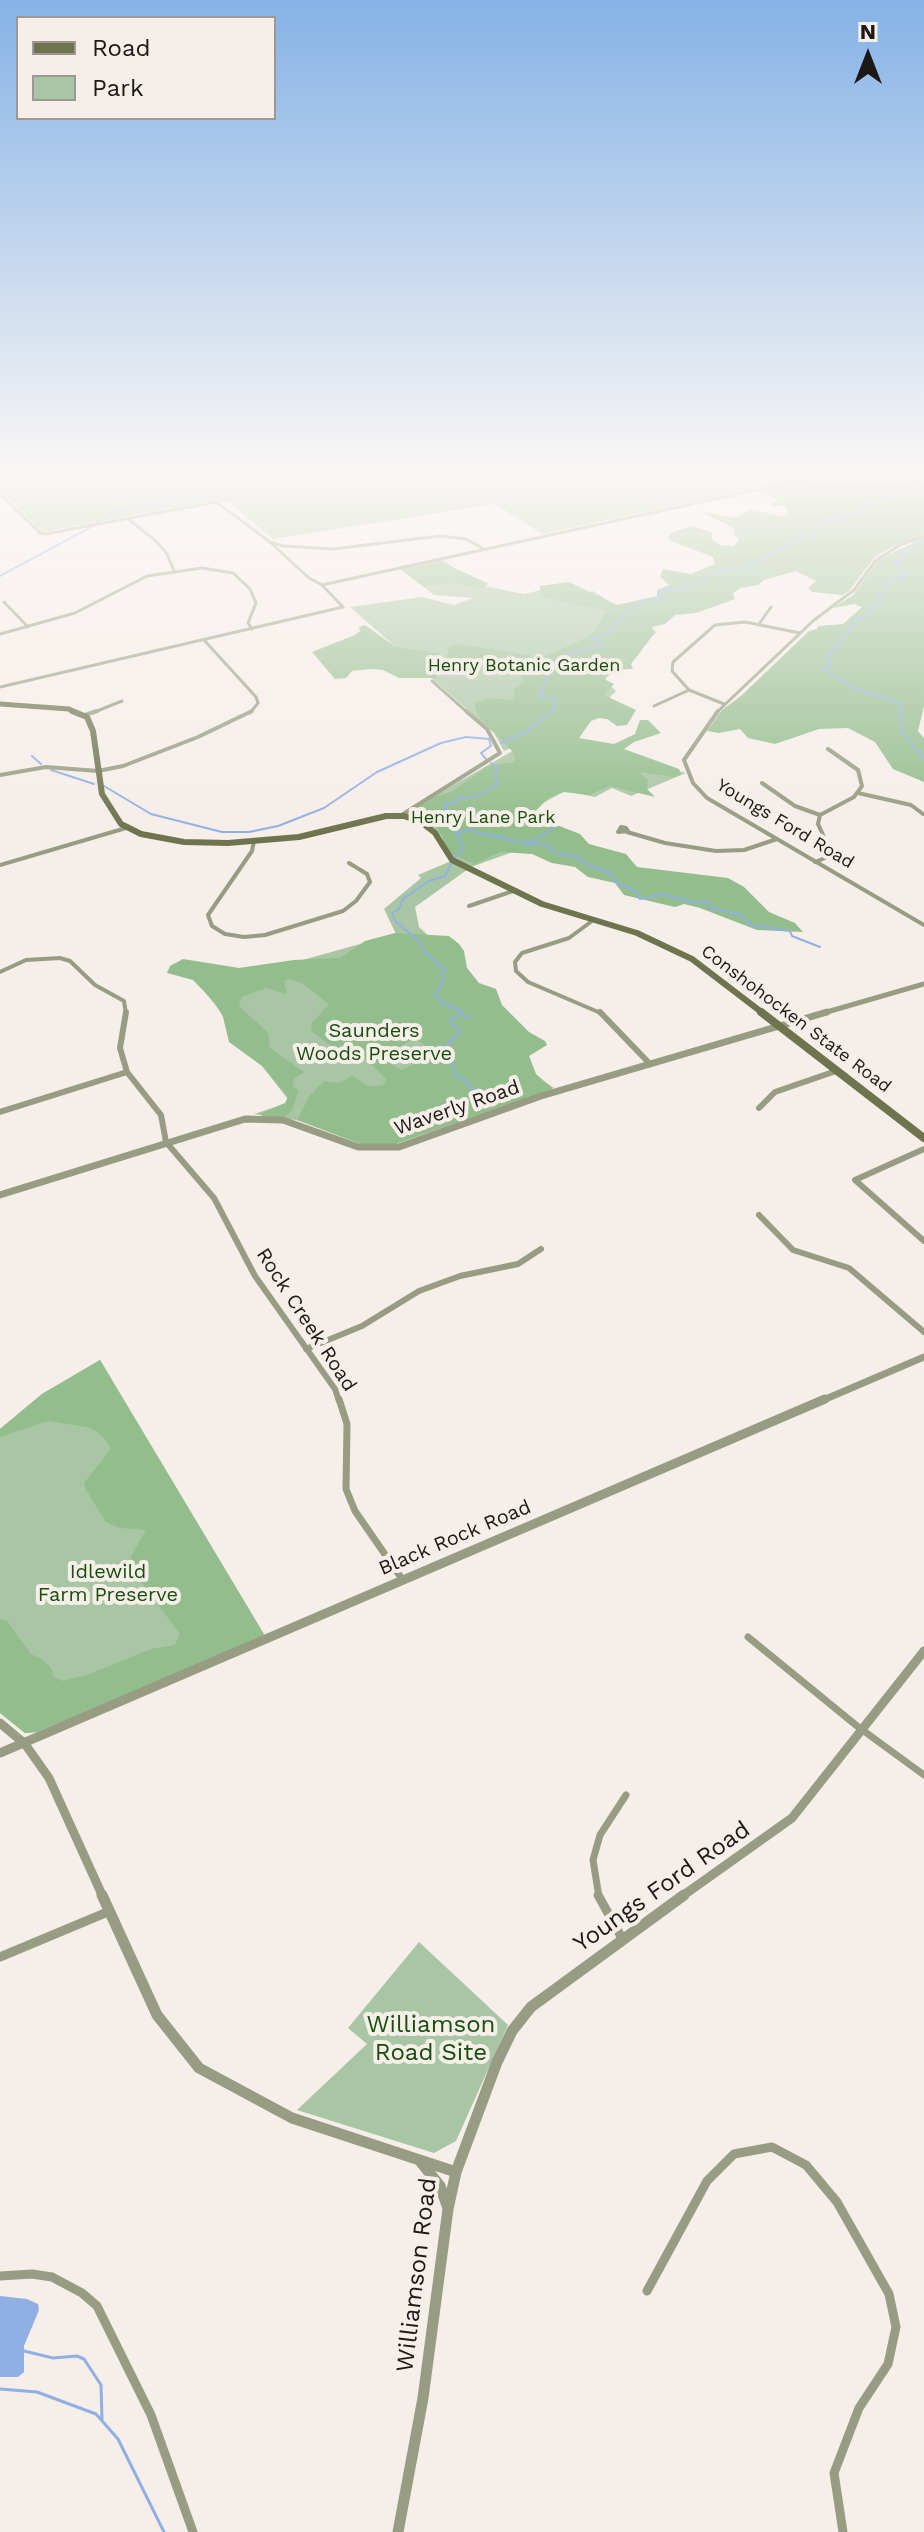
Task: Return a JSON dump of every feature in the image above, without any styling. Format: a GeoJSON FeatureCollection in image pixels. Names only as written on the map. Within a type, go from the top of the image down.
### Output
{"type":"FeatureCollection","features":[{"type":"Feature","properties":{"kind":"main road"},"geometry":{"type":"LineString","coordinates":[[0,704],[69,709],[85,715],[92,724],[102,794],[126,828],[145,836],[176,841],[254,841],[299,837],[382,817],[400,816]]}},
{"type":"Feature","properties":{"kind":"main road","name":"Conshohocken State Road"},"geometry":{"type":"LineString","coordinates":[[400,816],[431,828],[450,858],[549,907],[637,933],[692,959],[924,1138]]}},
{"type":"Feature","properties":{"kind":"street"},"geometry":{"type":"LineString","coordinates":[[0,634],[81,610],[110,594]]}},
{"type":"Feature","properties":{"kind":"street"},"geometry":{"type":"LineString","coordinates":[[252,594],[255,607],[248,623],[252,629]]}},
{"type":"Feature","properties":{"kind":"street"},"geometry":{"type":"LineString","coordinates":[[0,687],[343,607],[331,594]]}},
{"type":"Feature","properties":{"kind":"street","name":"Youngs Ford Road"},"geometry":{"type":"LineString","coordinates":[[849,594],[800,633],[724,704],[686,753],[687,771],[707,798],[924,925]]}},
{"type":"Feature","properties":{"kind":"street"},"geometry":{"type":"LineString","coordinates":[[4,602],[28,627]]}},
{"type":"Feature","properties":{"kind":"street"},"geometry":{"type":"LineString","coordinates":[[759,624],[771,607]]}},
{"type":"Feature","properties":{"kind":"street"},"geometry":{"type":"LineString","coordinates":[[724,704],[689,690],[672,671],[673,662],[715,625],[759,624],[800,633]]}},
{"type":"Feature","properties":{"kind":"street"},"geometry":{"type":"LineString","coordinates":[[0,775],[53,767],[98,771],[146,759],[256,708],[256,697],[204,640]]}},
{"type":"Feature","properties":{"kind":"street"},"geometry":{"type":"LineString","coordinates":[[400,816],[500,753],[487,729],[432,681]]}},
{"type":"Feature","properties":{"kind":"street"},"geometry":{"type":"LineString","coordinates":[[654,706],[689,690]]}},
{"type":"Feature","properties":{"kind":"street"},"geometry":{"type":"LineString","coordinates":[[85,715],[122,701]]}},
{"type":"Feature","properties":{"kind":"street"},"geometry":{"type":"LineString","coordinates":[[828,749],[858,770],[862,777],[858,793]]}},
{"type":"Feature","properties":{"kind":"street"},"geometry":{"type":"LineString","coordinates":[[762,783],[795,806],[820,815]]}},
{"type":"Feature","properties":{"kind":"street"},"geometry":{"type":"LineString","coordinates":[[815,862],[825,858],[830,850],[818,824],[820,815],[858,793],[911,805],[923,814]]}},
{"type":"Feature","properties":{"kind":"street"},"geometry":{"type":"LineString","coordinates":[[0,865],[126,828]]}},
{"type":"Feature","properties":{"kind":"street"},"geometry":{"type":"LineString","coordinates":[[627,832],[665,843],[716,851],[744,850],[777,839]]}},
{"type":"Feature","properties":{"kind":"street"},"geometry":{"type":"LineString","coordinates":[[254,841],[252,851],[208,915],[212,926],[225,934],[244,937],[265,935],[350,907],[369,887],[370,879],[364,871],[349,863]]}},
{"type":"Feature","properties":{"kind":"street"},"geometry":{"type":"LineString","coordinates":[[469,906],[516,890]]}},
{"type":"Feature","properties":{"kind":"street"},"geometry":{"type":"LineString","coordinates":[[592,921],[569,938],[522,953],[515,962],[516,971],[528,982],[602,1013],[650,1064]]}},
{"type":"Feature","properties":{"kind":"street"},"geometry":{"type":"LineString","coordinates":[[0,972],[26,960],[60,958],[70,961],[95,985],[124,1001],[126,1016],[120,1048],[127,1072],[0,1112]]}},
{"type":"Feature","properties":{"kind":"street","name":"Waverly Road"},"geometry":{"type":"LineString","coordinates":[[0,1195],[237,1121],[263,1118],[298,1125],[358,1147],[391,1148],[541,1096],[924,984]]}},
{"type":"Feature","properties":{"kind":"street"},"geometry":{"type":"LineString","coordinates":[[759,1108],[775,1092],[837,1070]]}},
{"type":"Feature","properties":{"kind":"street","name":"Rock Creek Road"},"geometry":{"type":"LineString","coordinates":[[127,1072],[161,1115],[166,1142],[214,1198],[255,1276],[335,1389],[347,1424],[346,1489],[354,1509],[402,1579]]}},
{"type":"Feature","properties":{"kind":"street"},"geometry":{"type":"LineString","coordinates":[[924,1149],[859,1175],[855,1180],[924,1241]]}},
{"type":"Feature","properties":{"kind":"street"},"geometry":{"type":"LineString","coordinates":[[759,1215],[793,1250],[849,1268],[924,1332]]}},
{"type":"Feature","properties":{"kind":"street"},"geometry":{"type":"LineString","coordinates":[[306,1349],[362,1326],[419,1291],[460,1276],[518,1264],[541,1249]]}},
{"type":"Feature","properties":{"kind":"street","name":"Black Rock Road"},"geometry":{"type":"LineString","coordinates":[[0,1753],[924,1357]]}},
{"type":"Feature","properties":{"kind":"street"},"geometry":{"type":"LineString","coordinates":[[748,1637],[924,1775]]}},
{"type":"Feature","properties":{"kind":"street","name":"Youngs Ford Road"},"geometry":{"type":"LineString","coordinates":[[456,2172],[497,2062],[520,2019],[545,1995],[792,1818],[924,1651]]}},
{"type":"Feature","properties":{"kind":"street","name":"Williamson Road"},"geometry":{"type":"LineString","coordinates":[[0,1723],[25,1744],[49,1778],[157,2015],[199,2068],[292,2118],[456,2172],[448,2209],[423,2398],[398,2532]]}},
{"type":"Feature","properties":{"kind":"street"},"geometry":{"type":"LineString","coordinates":[[623,1940],[599,1899],[593,1860],[600,1835],[626,1795]]}},
{"type":"Feature","properties":{"kind":"street"},"geometry":{"type":"LineString","coordinates":[[0,1957],[110,1911]]}},
{"type":"Feature","properties":{"kind":"street"},"geometry":{"type":"LineString","coordinates":[[647,2291],[707,2181],[734,2154],[772,2147],[806,2165],[837,2202],[889,2294],[896,2327],[888,2364],[859,2408],[834,2473],[843,2532]]}},
{"type":"Feature","properties":{"kind":"street"},"geometry":{"type":"LineString","coordinates":[[419,2159],[440,2186],[448,2209]]}},
{"type":"Feature","properties":{"kind":"street"},"geometry":{"type":"LineString","coordinates":[[0,2276],[32,2274],[52,2277],[82,2293],[97,2306],[151,2415],[193,2532]]}},
{"type":"Feature","properties":{"kind":"green space","name":"Henry Lane Park"},"geometry":{"type":"Polygon","coordinates":[[[540,594],[594,594],[617,605],[657,596],[733,594],[735,599],[696,613],[675,615],[665,624],[652,627],[654,634],[631,664],[633,669],[614,670],[605,676],[614,684],[604,695],[636,710],[627,725],[617,726],[599,718],[591,721],[579,738],[614,744],[635,734],[640,720],[648,720],[661,733],[634,742],[624,749],[679,769],[681,774],[674,777],[639,772],[648,780],[647,789],[655,797],[610,786],[589,795],[564,792],[548,798],[535,812],[549,822],[580,834],[589,844],[626,854],[637,867],[728,878],[744,887],[769,912],[795,923],[803,932],[757,930],[700,908],[684,904],[675,907],[624,895],[615,883],[588,877],[575,867],[552,863],[532,854],[500,852],[475,864],[451,854],[438,829],[416,816],[413,810],[436,796],[451,792],[488,766],[513,762],[516,758],[478,716],[474,703],[488,698],[513,700],[513,690],[524,681],[521,675],[493,666],[444,664],[449,647],[459,644],[542,657],[587,638],[597,628],[606,611],[540,594]]]}},
{"type":"Feature","properties":{"kind":"green space","name":"Henry Botanic Garden"},"geometry":{"type":"Polygon","coordinates":[[[548,594],[556,599],[598,594],[657,632],[604,680],[616,691],[590,717],[504,751],[494,733],[350,607],[422,597],[454,605],[473,598],[434,595],[548,594]]]}},
{"type":"Feature","properties":{"kind":"green space"},"geometry":{"type":"Polygon","coordinates":[[[924,594],[924,706],[918,731],[924,738],[924,782],[893,769],[875,742],[848,728],[819,729],[775,744],[748,738],[740,729],[719,733],[707,731],[722,710],[809,631],[818,626],[843,624],[862,607],[854,604],[833,608],[853,595],[924,594]]]}},
{"type":"Feature","properties":{"kind":"green space"},"geometry":{"type":"Polygon","coordinates":[[[365,625],[396,647],[440,653],[437,678],[399,678],[383,670],[371,669],[352,671],[346,678],[335,679],[312,652],[355,635],[360,631],[359,627],[365,625]]]}},
{"type":"Feature","properties":{"kind":"green space","name":"Saunders Woods Preserve"},"geometry":{"type":"Polygon","coordinates":[[[521,746],[601,748],[686,773],[631,796],[612,788],[595,797],[565,791],[536,807],[529,817],[546,840],[471,867],[415,907],[419,927],[434,941],[532,1073],[554,1088],[504,1103],[303,1121],[254,1114],[290,1102],[202,988],[396,934],[384,909],[421,878],[418,875],[456,859],[449,854],[441,836],[430,826],[403,814],[521,746]]]}},
{"type":"Feature","properties":{"kind":"green space","name":"Saunders Woods Preserve"},"geometry":{"type":"Polygon","coordinates":[[[395,933],[449,936],[464,951],[467,968],[479,983],[496,989],[502,1005],[529,1032],[545,1041],[547,1045],[529,1056],[536,1074],[553,1089],[393,1145],[363,1145],[297,1120],[309,1097],[324,1081],[339,1083],[352,1076],[368,1086],[377,1086],[384,1085],[386,1079],[367,1060],[347,1057],[311,1031],[312,1023],[329,1004],[302,983],[290,979],[284,981],[287,994],[266,988],[242,997],[239,1006],[268,1033],[270,1048],[304,1072],[294,1079],[293,1086],[299,1091],[291,1112],[283,1117],[260,1114],[285,1103],[288,1097],[262,1066],[229,1042],[223,1017],[216,1004],[193,980],[167,973],[170,966],[183,959],[239,968],[294,960],[340,958],[365,941],[395,933]],[[415,1039],[388,1052],[386,1061],[401,1070],[425,1060],[429,1056],[428,1048],[415,1039]]]}},
{"type":"Feature","properties":{"kind":"green space","name":"Idlewild Farm Preserve"},"geometry":{"type":"Polygon","coordinates":[[[100,1360],[265,1636],[37,1732],[25,1733],[0,1713],[0,1429],[42,1394],[100,1360]]]}},
{"type":"Feature","properties":{"kind":"green space"},"geometry":{"type":"Polygon","coordinates":[[[100,1360],[265,1636],[37,1732],[25,1733],[0,1713],[0,1619],[7,1621],[31,1654],[43,1660],[52,1669],[53,1676],[63,1681],[87,1675],[151,1649],[175,1645],[180,1634],[135,1574],[131,1556],[146,1530],[120,1528],[106,1522],[86,1490],[84,1483],[111,1449],[98,1432],[87,1427],[48,1421],[0,1437],[0,1429],[42,1394],[100,1360]]]}},
{"type":"Feature","properties":{"kind":"green space","name":"Williamson Road Site"},"geometry":{"type":"Polygon","coordinates":[[[419,1942],[508,2025],[456,2141],[434,2153],[297,2110],[367,2044],[348,2028],[419,1942]]]}},
{"type":"Feature","properties":{"kind":"water"},"geometry":{"type":"Polygon","coordinates":[[[0,2296],[27,2299],[38,2304],[39,2310],[24,2346],[24,2372],[18,2377],[0,2377],[0,2296]]]}},
{"type":"Feature","properties":{"kind":"waterway"},"geometry":{"type":"LineString","coordinates":[[501,743],[524,733],[554,710],[556,699],[539,697],[553,664],[563,655],[603,645],[593,639],[609,634],[612,627],[633,607],[647,600],[663,599],[658,594]]}},
{"type":"Feature","properties":{"kind":"waterway"},"geometry":{"type":"LineString","coordinates":[[882,594],[878,595],[882,600],[861,619],[855,620],[852,628],[842,636],[839,646],[834,647],[827,657],[831,663],[823,668],[855,689],[900,703],[902,732],[924,760]]}},
{"type":"Feature","properties":{"kind":"waterway"},"geometry":{"type":"LineString","coordinates":[[104,786],[151,814],[222,832],[249,832],[278,826],[324,808],[377,772],[441,743],[466,737],[489,739],[491,746],[481,753],[486,759]]}},
{"type":"Feature","properties":{"kind":"waterway"},"geometry":{"type":"LineString","coordinates":[[32,756],[41,764]]}},
{"type":"Feature","properties":{"kind":"waterway"},"geometry":{"type":"LineString","coordinates":[[455,857],[463,848],[454,827],[446,822],[447,815],[442,811],[446,808],[445,804],[455,803],[459,797],[475,797],[498,784],[495,778],[497,767],[491,763]]}},
{"type":"Feature","properties":{"kind":"waterway"},"geometry":{"type":"LineString","coordinates":[[51,770],[94,784]]}},
{"type":"Feature","properties":{"kind":"waterway"},"geometry":{"type":"LineString","coordinates":[[527,841],[533,841],[554,828]]}},
{"type":"Feature","properties":{"kind":"waterway"},"geometry":{"type":"LineString","coordinates":[[457,833],[468,830],[527,844],[545,844],[557,853],[579,857],[580,861],[611,874],[616,882],[634,890],[640,899],[663,894],[693,903],[707,901],[708,907],[741,915],[750,925],[790,931],[792,936],[820,947]]}},
{"type":"Feature","properties":{"kind":"waterway"},"geometry":{"type":"LineString","coordinates":[[451,864],[445,876],[429,881],[403,899],[399,909],[392,913],[395,921],[419,941],[423,951],[444,969],[442,984],[435,995],[444,1004],[462,1011],[450,1021],[460,1031],[445,1047],[450,1054],[455,1076],[466,1080],[470,1088],[484,1091],[488,1101]]}},
{"type":"Feature","properties":{"kind":"waterway"},"geometry":{"type":"LineString","coordinates":[[461,1016],[471,1017]]}},
{"type":"Feature","properties":{"kind":"waterway"},"geometry":{"type":"LineString","coordinates":[[24,2351],[53,2358],[77,2356],[84,2359],[101,2385],[102,2419]]}},
{"type":"Feature","properties":{"kind":"waterway"},"geometry":{"type":"LineString","coordinates":[[0,2389],[37,2392],[96,2414],[118,2439],[164,2532]]}}]}
